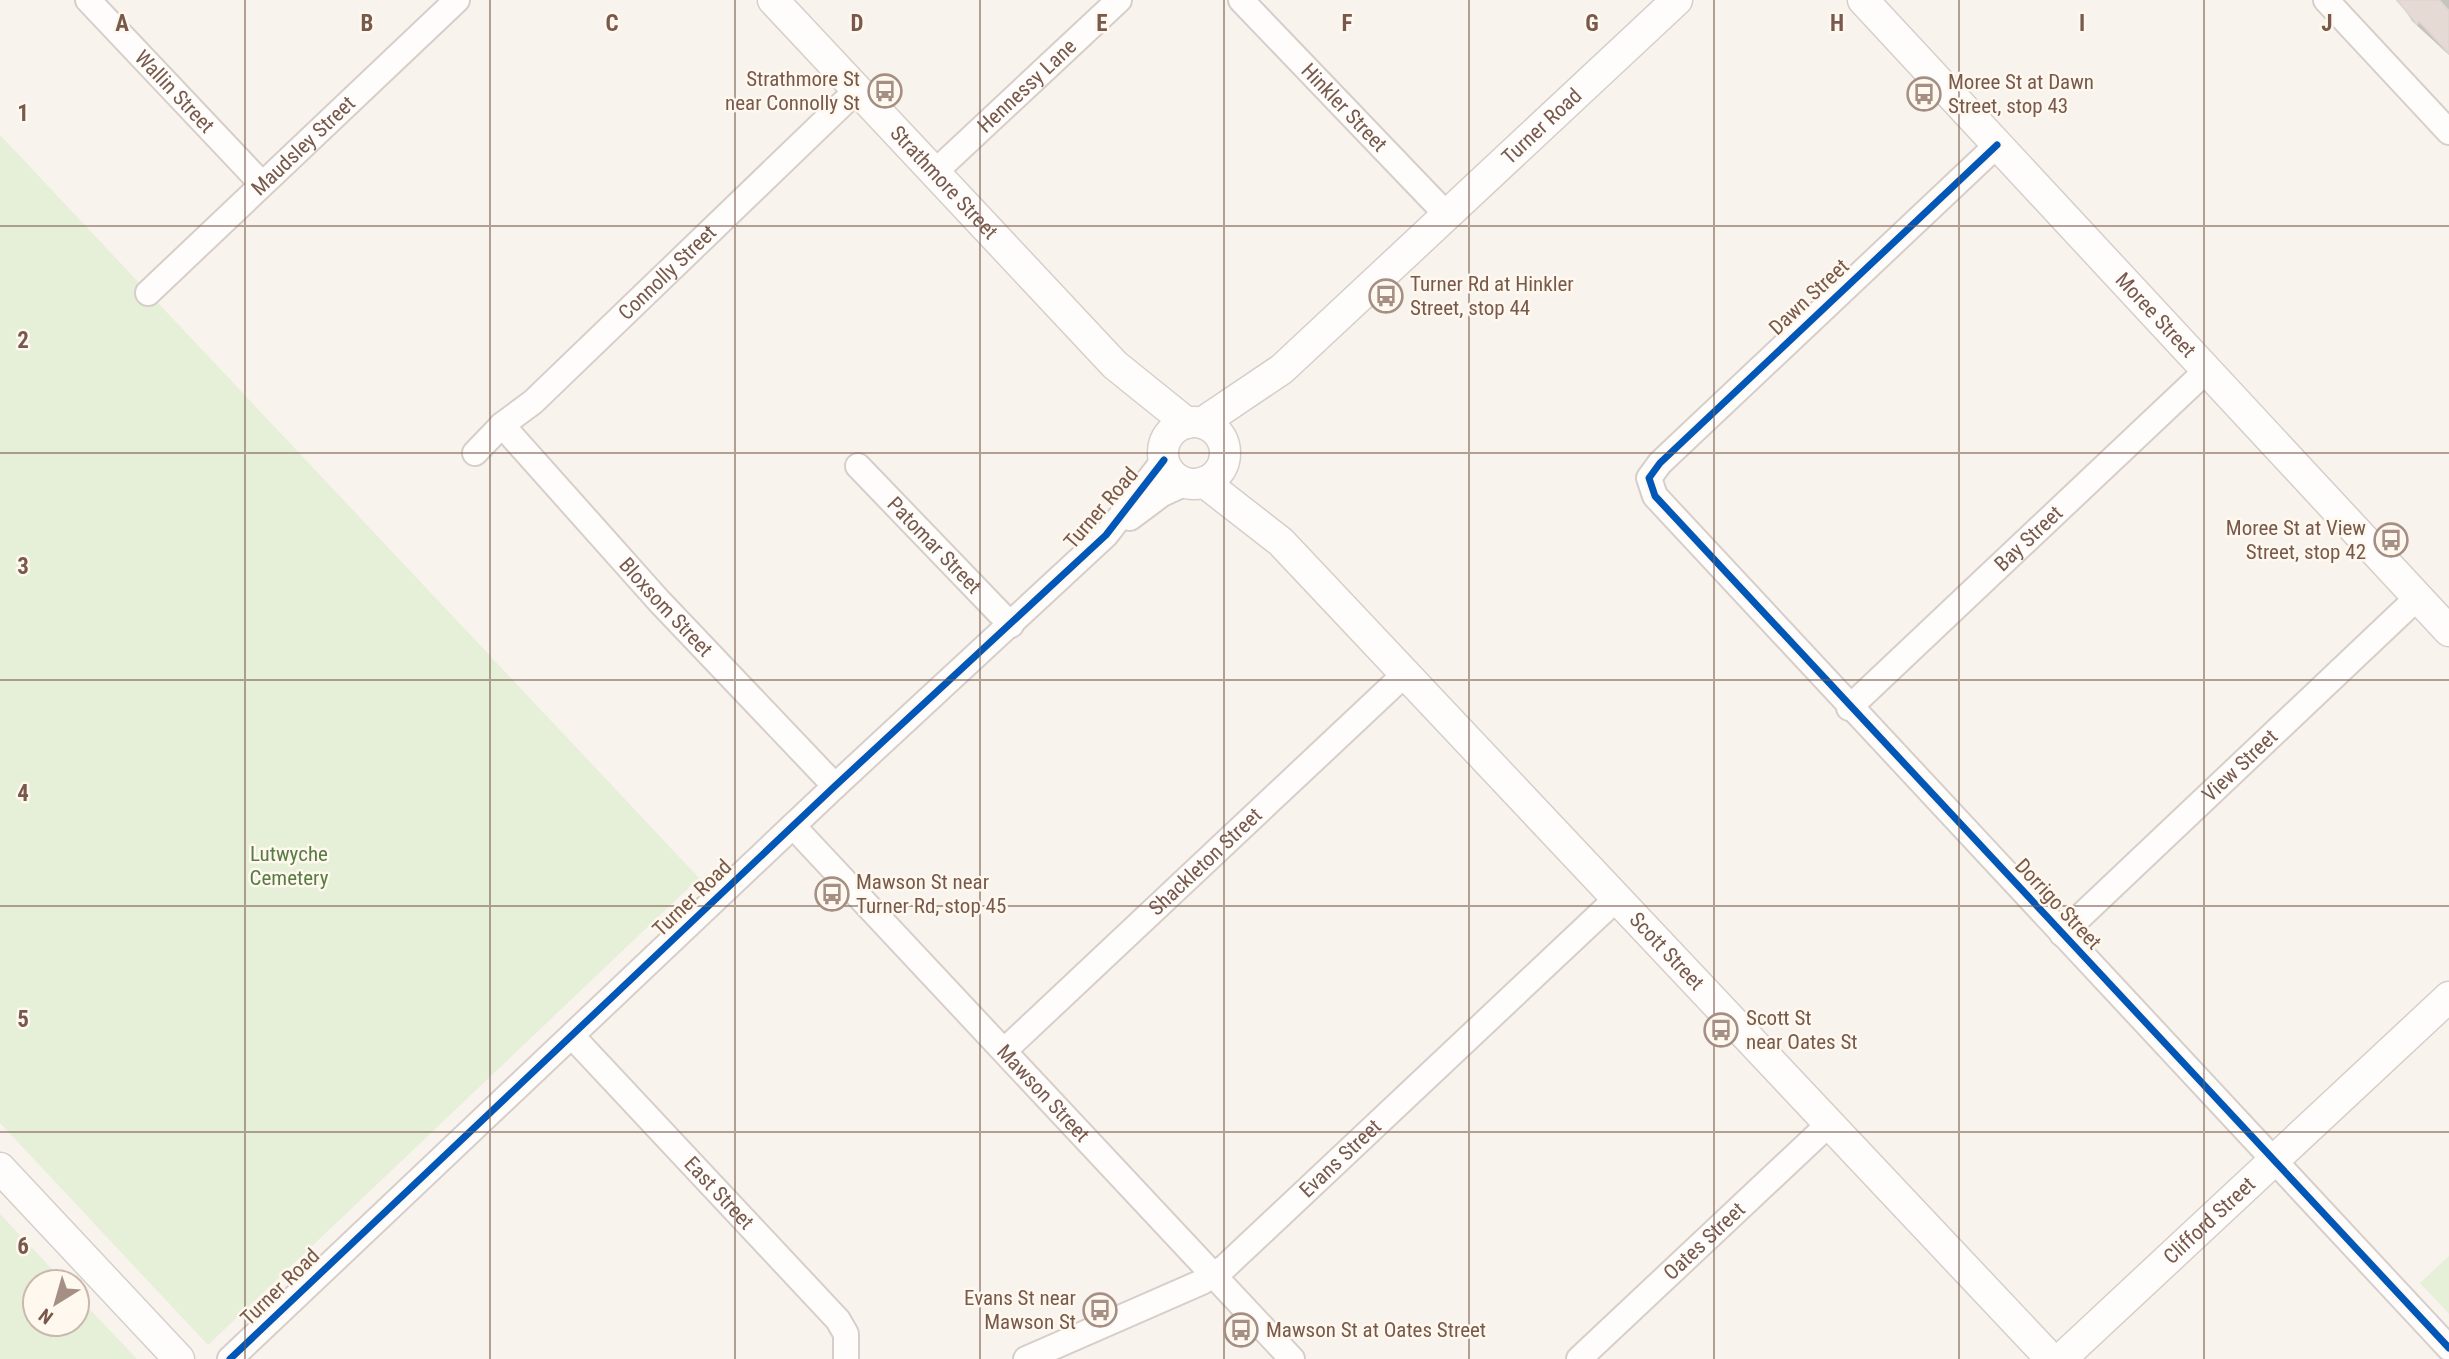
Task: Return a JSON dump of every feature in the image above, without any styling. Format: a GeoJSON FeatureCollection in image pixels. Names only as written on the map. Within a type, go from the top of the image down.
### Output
{"type":"FeatureCollection","features":[{"type":"Feature","properties":{"kind":"street","name":"Wallin Street"},"geometry":{"type":"LineString","coordinates":[[88,0],[261,183]]}},
{"type":"Feature","properties":{"kind":"street","name":"Maudsley Street"},"geometry":{"type":"LineString","coordinates":[[148,293],[457,0]]}},
{"type":"Feature","properties":{"kind":"street","name":"Strathmore Street"},"geometry":{"type":"LineString","coordinates":[[773,0],[1115,365],[1195,423]]}},
{"type":"Feature","properties":{"kind":"street","name":"Hennessy Lane"},"geometry":{"type":"LineString","coordinates":[[935,172],[1119,0]]}},
{"type":"Feature","properties":{"kind":"street","name":"Hinkler Street"},"geometry":{"type":"LineString","coordinates":[[1241,0],[1447,215]]}},
{"type":"Feature","properties":{"kind":"street","name":"Turner Road"},"geometry":{"type":"LineString","coordinates":[[230,1359],[835,786],[1106,535],[1162,494],[1209,469],[1239,422],[1282,369],[1677,0]]}},
{"type":"Feature","properties":{"kind":"street","name":"Moree Street"},"geometry":{"type":"LineString","coordinates":[[1863,0],[2449,631]]}},
{"type":"Feature","properties":{"kind":"street"},"geometry":{"type":"LineString","coordinates":[[2326,0],[2449,132]]}},
{"type":"Feature","properties":{"kind":"street","name":"Connolly Street"},"geometry":{"type":"LineString","coordinates":[[475,453],[502,425],[533,402],[858,90]]}},
{"type":"Feature","properties":{"kind":"street","name":"Dawn Street"},"geometry":{"type":"LineString","coordinates":[[1649,478],[1660,463],[1997,145]]}},
{"type":"Feature","properties":{"kind":"street","name":"Strathmore Street"},"geometry":{"type":"LineString","coordinates":[[1115,365],[1164,451]]}},
{"type":"Feature","properties":{"kind":"street","name":"Turner Road"},"geometry":{"type":"LineString","coordinates":[[1106,535],[1178,426],[1195,423],[1282,369]]}},
{"type":"Feature","properties":{"kind":"street","name":"Bay Street"},"geometry":{"type":"LineString","coordinates":[[1849,708],[2207,370]]}},
{"type":"Feature","properties":{"kind":"street"},"geometry":{"type":"LineString","coordinates":[[1195,423],[1217,432],[1209,469]]}},
{"type":"Feature","properties":{"kind":"street","name":"Bloxsom Street"},"geometry":{"type":"LineString","coordinates":[[502,425],[659,601],[835,786]]}},
{"type":"Feature","properties":{"kind":"street","name":"Turner Road"},"geometry":{"type":"LineString","coordinates":[[1164,451],[1171,474],[1209,469]]}},
{"type":"Feature","properties":{"kind":"street","name":"Patomar Street"},"geometry":{"type":"LineString","coordinates":[[858,466],[1010,625]]}},
{"type":"Feature","properties":{"kind":"street","name":"Scott Street"},"geometry":{"type":"LineString","coordinates":[[1209,469],[1255,501],[1281,542],[1615,900],[2051,1359]]}},
{"type":"Feature","properties":{"kind":"street","name":"Dorrigo Street"},"geometry":{"type":"LineString","coordinates":[[1649,478],[1655,496],[1849,708],[2449,1348]]}},
{"type":"Feature","properties":{"kind":"street","name":"View Street"},"geometry":{"type":"LineString","coordinates":[[2062,934],[2418,597]]}},
{"type":"Feature","properties":{"kind":"street","name":"Shackleton Street"},"geometry":{"type":"LineString","coordinates":[[1005,1050],[1405,674]]}},
{"type":"Feature","properties":{"kind":"street","name":"Mawson Street"},"geometry":{"type":"LineString","coordinates":[[793,826],[1292,1359]]}},
{"type":"Feature","properties":{"kind":"street","name":"Evans Street"},"geometry":{"type":"LineString","coordinates":[[1026,1359],[1214,1275],[1615,900]]}},
{"type":"Feature","properties":{"kind":"street","name":"Clifford Street"},"geometry":{"type":"LineString","coordinates":[[2061,1359],[2449,997]]}},
{"type":"Feature","properties":{"kind":"street","name":"East Street"},"geometry":{"type":"LineString","coordinates":[[572,1036],[838,1320],[846,1334],[846,1359]]}},
{"type":"Feature","properties":{"kind":"street","name":"Oates Street"},"geometry":{"type":"LineString","coordinates":[[1579,1359],[1829,1124]]}},
{"type":"Feature","properties":{"kind":"street"},"geometry":{"type":"LineString","coordinates":[[0,1168],[179,1359]]}},
{"type":"Feature","properties":{"kind":"green space","name":"Lutwyche Cemetery"},"geometry":{"type":"Polygon","coordinates":[[[0,135],[699,878],[208,1345],[0,1123],[0,135]]]}},
{"type":"Feature","properties":{"kind":"green space"},"geometry":{"type":"Polygon","coordinates":[[[0,1214],[51,1268],[21,1268],[21,1338],[91,1338],[91,1311],[137,1359],[0,1359],[0,1214]]]}},
{"type":"Feature","properties":{"kind":"green space"},"geometry":{"type":"Polygon","coordinates":[[[2449,1256],[2449,1314],[2420,1283],[2449,1256]]]}},
{"type":"Feature","properties":{"kind":"building"},"geometry":{"type":"Polygon","coordinates":[[[2397,0],[2439,0],[2449,11],[2449,53],[2419,21],[2417,24],[2397,0]]]}},
{"type":"Feature","properties":{"kind":"cycle path"},"geometry":{"type":"LineString","coordinates":[[1997,145],[1660,463],[1649,478],[1655,496],[2449,1348]]}},
{"type":"Feature","properties":{"kind":"cycle path"},"geometry":{"type":"LineString","coordinates":[[230,1359],[835,786],[1106,535],[1164,460]]}},
{"type":"Feature","properties":{"kind":"place","name":"Strathmore St near Connolly St"},"geometry":{"type":"Point","coordinates":[885,91]}},
{"type":"Feature","properties":{"kind":"place","name":"Moree St at Dawn Street, stop 43"},"geometry":{"type":"Point","coordinates":[1924,94]}},
{"type":"Feature","properties":{"kind":"place","name":"Turner Rd at Hinkler Street, stop 44"},"geometry":{"type":"Point","coordinates":[1386,296]}},
{"type":"Feature","properties":{"kind":"place","name":"Moree St at View Street, stop 42"},"geometry":{"type":"Point","coordinates":[2391,540]}},
{"type":"Feature","properties":{"kind":"place","name":"Mawson St near Turner Rd, stop 45"},"geometry":{"type":"Point","coordinates":[832,894]}},
{"type":"Feature","properties":{"kind":"place","name":"Scott St near Oates St"},"geometry":{"type":"Point","coordinates":[1721,1030]}},
{"type":"Feature","properties":{"kind":"place","name":"Evans St near Mawson St"},"geometry":{"type":"Point","coordinates":[1100,1310]}},
{"type":"Feature","properties":{"kind":"place","name":"Mawson St at Oates Street"},"geometry":{"type":"Point","coordinates":[1241,1330]}}]}
